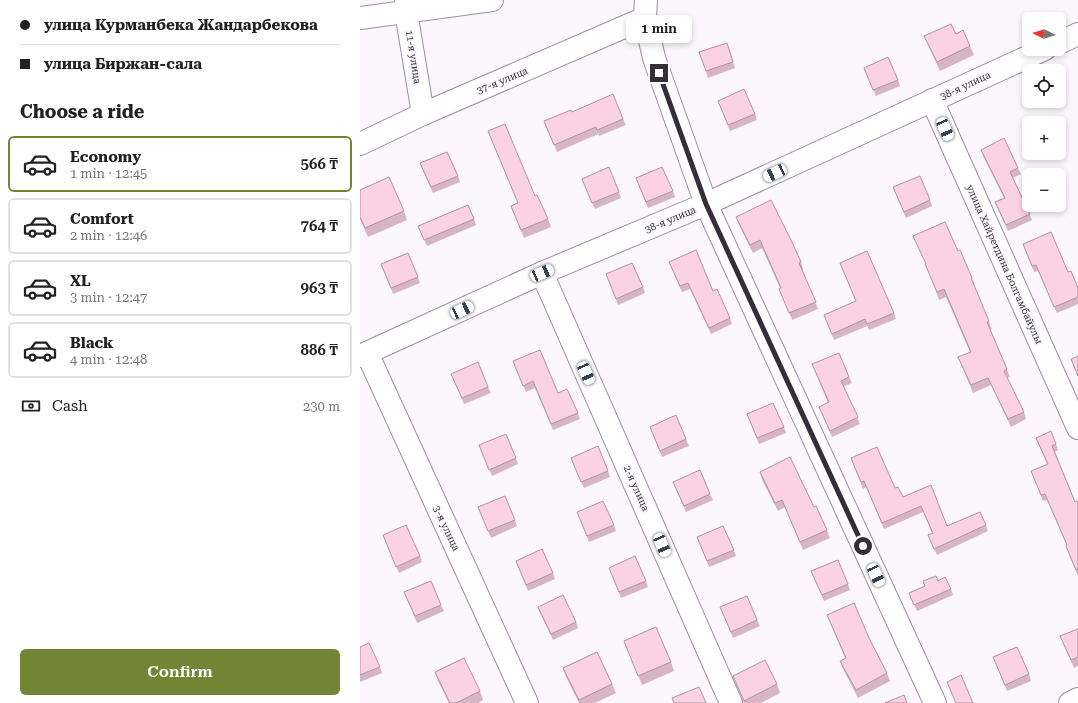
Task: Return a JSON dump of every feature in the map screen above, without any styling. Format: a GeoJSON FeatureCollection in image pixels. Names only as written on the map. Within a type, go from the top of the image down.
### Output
{"type":"FeatureCollection","features":[{"type":"Feature","properties":{"kind":"street"},"geometry":{"type":"LineString","coordinates":[[360,18],[406,6],[492,0]]}},
{"type":"Feature","properties":{"kind":"street","name":"11-я улица"},"geometry":{"type":"LineString","coordinates":[[406,6],[423,114]]}},
{"type":"Feature","properties":{"kind":"street"},"geometry":{"type":"LineString","coordinates":[[646,9],[654,58],[706,204],[935,703]]}},
{"type":"Feature","properties":{"kind":"street","name":"37-я улица"},"geometry":{"type":"LineString","coordinates":[[360,144],[646,9]]}},
{"type":"Feature","properties":{"kind":"street"},"geometry":{"type":"LineString","coordinates":[[1066,39],[1078,34]]}},
{"type":"Feature","properties":{"kind":"street","name":"38-я улица"},"geometry":{"type":"LineString","coordinates":[[364,355],[542,273],[706,204],[1029,56]]}},
{"type":"Feature","properties":{"kind":"street","name":"улица Хайретдина Болгамбайулы"},"geometry":{"type":"LineString","coordinates":[[932,100],[1078,428]]}},
{"type":"Feature","properties":{"kind":"street","name":"2-я улица"},"geometry":{"type":"LineString","coordinates":[[542,273],[731,703]]}},
{"type":"Feature","properties":{"kind":"street","name":"3-я улица"},"geometry":{"type":"LineString","coordinates":[[364,355],[527,703]]}},
{"type":"Feature","properties":{"kind":"street"},"geometry":{"type":"LineString","coordinates":[[1070,703],[1078,699]]}},
{"type":"Feature","properties":{"kind":"building"},"geometry":{"type":"Polygon","coordinates":[[[951,24],[956,34],[963,30],[970,46],[937,62],[924,36],[951,24]]]}},
{"type":"Feature","properties":{"kind":"building"},"geometry":{"type":"Polygon","coordinates":[[[727,43],[733,62],[706,71],[699,52],[727,43]]]}},
{"type":"Feature","properties":{"kind":"building"},"geometry":{"type":"Polygon","coordinates":[[[888,57],[898,80],[873,90],[864,68],[888,57]]]}},
{"type":"Feature","properties":{"kind":"building"},"geometry":{"type":"Polygon","coordinates":[[[744,89],[755,114],[728,125],[718,101],[744,89]]]}},
{"type":"Feature","properties":{"kind":"building"},"geometry":{"type":"Polygon","coordinates":[[[613,94],[623,119],[597,130],[596,127],[554,145],[544,121],[571,110],[572,112],[613,94]]]}},
{"type":"Feature","properties":{"kind":"building"},"geometry":{"type":"Polygon","coordinates":[[[505,124],[535,196],[537,195],[548,219],[521,230],[511,206],[518,203],[488,131],[505,124]]]}},
{"type":"Feature","properties":{"kind":"building"},"geometry":{"type":"Polygon","coordinates":[[[1004,138],[1018,168],[1010,172],[1022,197],[1022,212],[1029,212],[1030,214],[1006,225],[995,202],[1005,198],[981,150],[1004,138]]]}},
{"type":"Feature","properties":{"kind":"building"},"geometry":{"type":"Polygon","coordinates":[[[447,152],[458,176],[431,187],[420,163],[447,152]]]}},
{"type":"Feature","properties":{"kind":"building"},"geometry":{"type":"Polygon","coordinates":[[[609,167],[619,192],[592,203],[582,179],[609,167]]]}},
{"type":"Feature","properties":{"kind":"building"},"geometry":{"type":"Polygon","coordinates":[[[662,167],[673,191],[646,202],[636,178],[662,167]]]}},
{"type":"Feature","properties":{"kind":"building"},"geometry":{"type":"Polygon","coordinates":[[[920,176],[930,200],[904,212],[893,187],[920,176]]]}},
{"type":"Feature","properties":{"kind":"building"},"geometry":{"type":"Polygon","coordinates":[[[389,177],[404,211],[365,228],[360,217],[360,190],[389,177]]]}},
{"type":"Feature","properties":{"kind":"building"},"geometry":{"type":"Polygon","coordinates":[[[771,200],[801,262],[799,263],[816,302],[789,313],[779,289],[781,288],[760,240],[750,245],[736,217],[771,200]]]}},
{"type":"Feature","properties":{"kind":"building"},"geometry":{"type":"Polygon","coordinates":[[[468,205],[474,219],[424,240],[418,226],[468,205]]]}},
{"type":"Feature","properties":{"kind":"building"},"geometry":{"type":"Polygon","coordinates":[[[945,222],[958,251],[960,250],[972,278],[989,321],[987,322],[1007,369],[1004,371],[1024,412],[1008,419],[988,378],[971,385],[958,357],[971,352],[944,289],[937,292],[913,236],[945,222]]]}},
{"type":"Feature","properties":{"kind":"building"},"geometry":{"type":"Polygon","coordinates":[[[1051,232],[1068,272],[1071,271],[1078,288],[1078,297],[1054,307],[1036,265],[1032,266],[1023,244],[1051,232]]]}},
{"type":"Feature","properties":{"kind":"building"},"geometry":{"type":"Polygon","coordinates":[[[696,250],[713,291],[717,289],[730,318],[709,328],[688,283],[680,286],[669,262],[696,250]]]}},
{"type":"Feature","properties":{"kind":"building"},"geometry":{"type":"Polygon","coordinates":[[[867,251],[894,313],[867,324],[865,319],[832,334],[824,315],[856,301],[840,263],[867,251]]]}},
{"type":"Feature","properties":{"kind":"building"},"geometry":{"type":"Polygon","coordinates":[[[408,253],[418,277],[391,288],[381,264],[408,253]]]}},
{"type":"Feature","properties":{"kind":"building"},"geometry":{"type":"Polygon","coordinates":[[[632,263],[643,287],[616,299],[606,274],[632,263]]]}},
{"type":"Feature","properties":{"kind":"building"},"geometry":{"type":"Polygon","coordinates":[[[540,350],[558,393],[567,389],[578,413],[551,424],[533,381],[523,386],[513,361],[540,350]]]}},
{"type":"Feature","properties":{"kind":"building"},"geometry":{"type":"Polygon","coordinates":[[[839,353],[849,377],[841,381],[858,417],[830,431],[819,407],[829,402],[812,364],[839,353]]]}},
{"type":"Feature","properties":{"kind":"building"},"geometry":{"type":"Polygon","coordinates":[[[1078,356],[1078,376],[1071,359],[1078,356]]]}},
{"type":"Feature","properties":{"kind":"building"},"geometry":{"type":"Polygon","coordinates":[[[478,362],[488,387],[462,398],[451,374],[478,362]]]}},
{"type":"Feature","properties":{"kind":"building"},"geometry":{"type":"Polygon","coordinates":[[[773,403],[784,427],[757,438],[747,414],[773,403]]]}},
{"type":"Feature","properties":{"kind":"building"},"geometry":{"type":"Polygon","coordinates":[[[676,415],[686,439],[660,451],[650,427],[676,415]]]}},
{"type":"Feature","properties":{"kind":"building"},"geometry":{"type":"Polygon","coordinates":[[[1051,431],[1056,444],[1052,446],[1075,502],[1078,501],[1078,569],[1076,570],[1045,494],[1041,495],[1031,471],[1048,464],[1036,438],[1051,431]]]}},
{"type":"Feature","properties":{"kind":"building"},"geometry":{"type":"Polygon","coordinates":[[[506,434],[516,458],[489,470],[479,445],[506,434]]]}},
{"type":"Feature","properties":{"kind":"building"},"geometry":{"type":"Polygon","coordinates":[[[598,446],[608,471],[581,482],[571,458],[598,446]]]}},
{"type":"Feature","properties":{"kind":"building"},"geometry":{"type":"Polygon","coordinates":[[[877,447],[895,488],[898,487],[903,497],[931,485],[947,526],[980,512],[986,525],[934,549],[928,535],[933,533],[921,506],[882,523],[864,481],[861,482],[851,458],[877,447]]]}},
{"type":"Feature","properties":{"kind":"building"},"geometry":{"type":"Polygon","coordinates":[[[790,457],[827,530],[800,542],[782,500],[775,503],[760,472],[790,457]]]}},
{"type":"Feature","properties":{"kind":"building"},"geometry":{"type":"Polygon","coordinates":[[[700,470],[710,494],[684,506],[673,482],[700,470]]]}},
{"type":"Feature","properties":{"kind":"building"},"geometry":{"type":"Polygon","coordinates":[[[505,496],[515,520],[488,531],[478,507],[505,496]]]}},
{"type":"Feature","properties":{"kind":"building"},"geometry":{"type":"Polygon","coordinates":[[[603,501],[614,525],[587,536],[577,512],[603,501]]]}},
{"type":"Feature","properties":{"kind":"building"},"geometry":{"type":"Polygon","coordinates":[[[406,525],[420,556],[396,567],[383,535],[406,525]]]}},
{"type":"Feature","properties":{"kind":"building"},"geometry":{"type":"Polygon","coordinates":[[[723,526],[734,550],[707,561],[697,537],[723,526]]]}},
{"type":"Feature","properties":{"kind":"building"},"geometry":{"type":"Polygon","coordinates":[[[542,549],[553,573],[526,585],[516,561],[542,549]]]}},
{"type":"Feature","properties":{"kind":"building"},"geometry":{"type":"Polygon","coordinates":[[[635,556],[646,581],[619,592],[609,568],[635,556]]]}},
{"type":"Feature","properties":{"kind":"building"},"geometry":{"type":"Polygon","coordinates":[[[838,560],[848,584],[822,595],[811,571],[838,560]]]}},
{"type":"Feature","properties":{"kind":"building"},"geometry":{"type":"Polygon","coordinates":[[[936,576],[938,581],[945,577],[951,589],[914,605],[909,593],[925,586],[923,581],[936,576]]]}},
{"type":"Feature","properties":{"kind":"building"},"geometry":{"type":"Polygon","coordinates":[[[431,581],[441,605],[415,616],[404,592],[431,581]]]}},
{"type":"Feature","properties":{"kind":"building"},"geometry":{"type":"Polygon","coordinates":[[[563,595],[576,622],[551,634],[538,607],[563,595]]]}},
{"type":"Feature","properties":{"kind":"building"},"geometry":{"type":"Polygon","coordinates":[[[747,596],[757,620],[731,632],[720,607],[747,596]]]}},
{"type":"Feature","properties":{"kind":"building"},"geometry":{"type":"Polygon","coordinates":[[[854,603],[869,638],[887,673],[856,690],[840,661],[846,658],[827,615],[854,603]]]}},
{"type":"Feature","properties":{"kind":"building"},"geometry":{"type":"Polygon","coordinates":[[[656,627],[671,662],[638,676],[624,641],[656,627]]]}},
{"type":"Feature","properties":{"kind":"building"},"geometry":{"type":"Polygon","coordinates":[[[1078,629],[1078,657],[1071,660],[1060,636],[1078,629]]]}},
{"type":"Feature","properties":{"kind":"building"},"geometry":{"type":"Polygon","coordinates":[[[369,643],[380,667],[360,675],[360,647],[369,643]]]}},
{"type":"Feature","properties":{"kind":"building"},"geometry":{"type":"Polygon","coordinates":[[[1017,647],[1029,674],[1005,685],[993,657],[1017,647]]]}},
{"type":"Feature","properties":{"kind":"building"},"geometry":{"type":"Polygon","coordinates":[[[597,652],[612,684],[579,700],[563,668],[597,652]]]}},
{"type":"Feature","properties":{"kind":"building"},"geometry":{"type":"Polygon","coordinates":[[[464,658],[480,691],[456,703],[450,703],[435,672],[464,658]]]}},
{"type":"Feature","properties":{"kind":"building"},"geometry":{"type":"Polygon","coordinates":[[[765,660],[777,684],[744,701],[733,676],[765,660]]]}},
{"type":"Feature","properties":{"kind":"building"},"geometry":{"type":"Polygon","coordinates":[[[961,675],[973,703],[956,703],[947,682],[961,675]]]}},
{"type":"Feature","properties":{"kind":"building"},"geometry":{"type":"Polygon","coordinates":[[[699,687],[706,703],[674,703],[672,698],[699,687]]]}},
{"type":"Feature","properties":{"kind":"building"},"geometry":{"type":"Polygon","coordinates":[[[904,695],[907,703],[885,703],[904,695]]]}},
{"type":"Feature","properties":{"kind":"route"},"geometry":{"type":"LineString","coordinates":[[659,73],[706,204],[863,546]]}}]}
